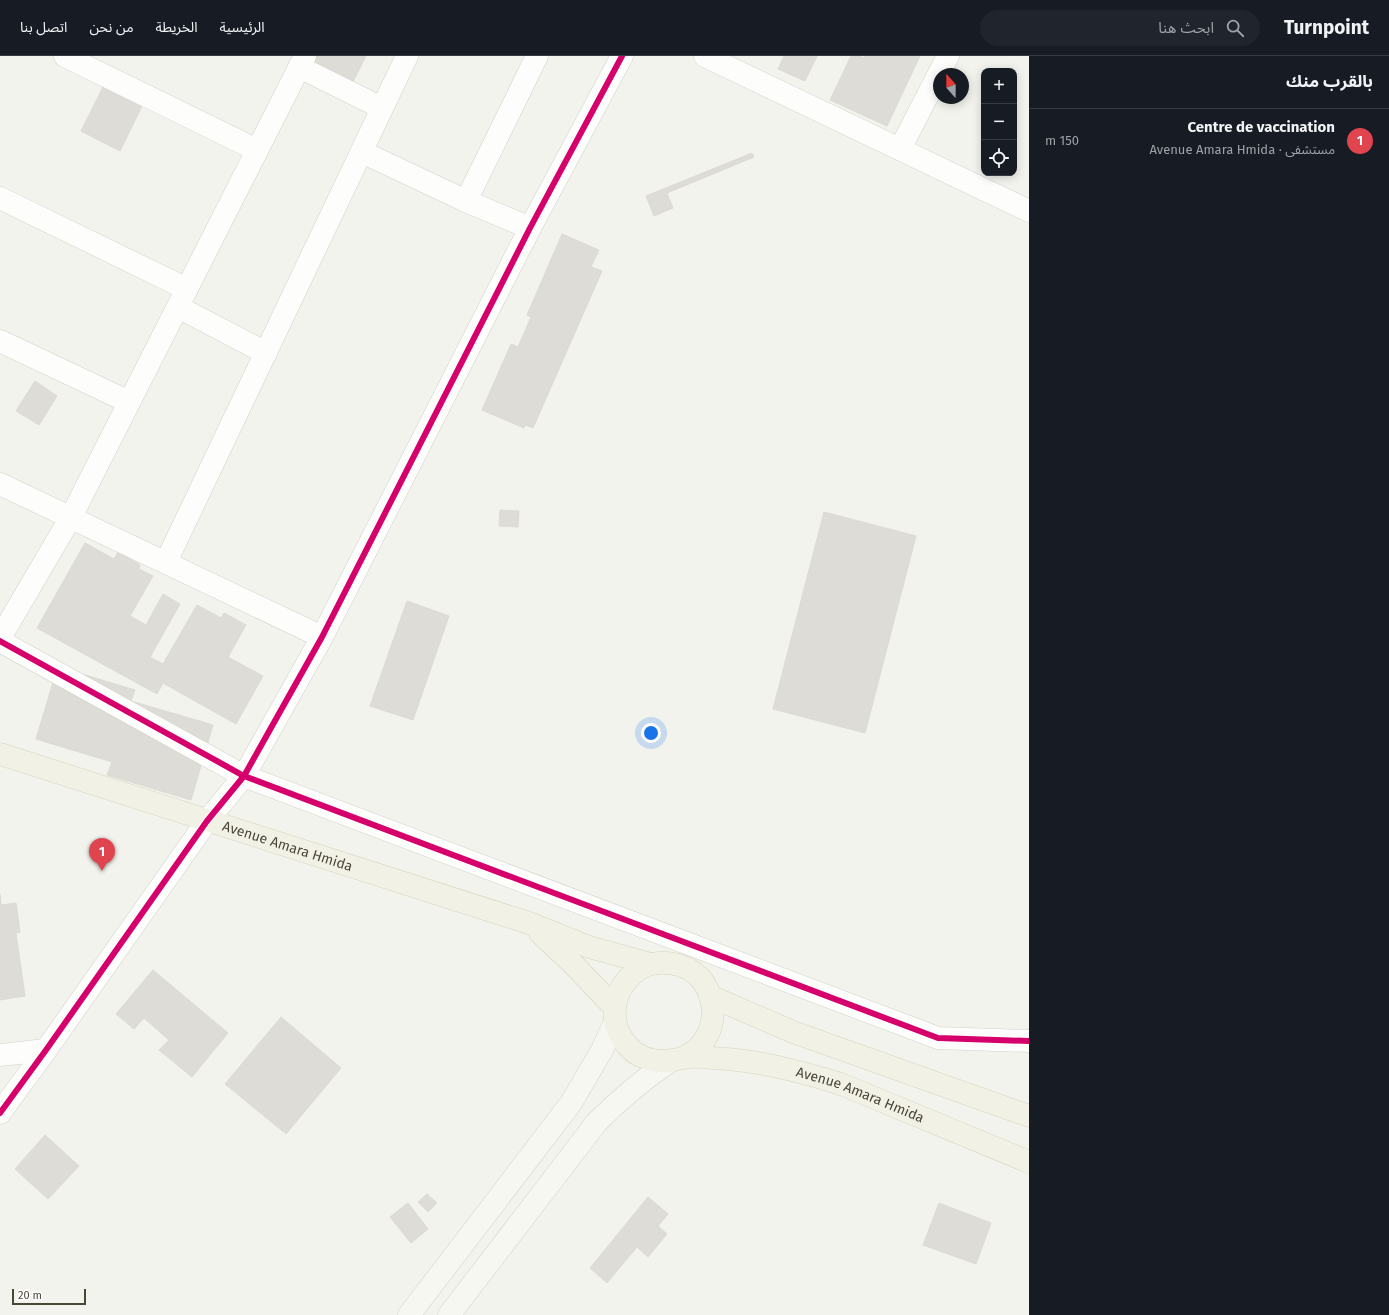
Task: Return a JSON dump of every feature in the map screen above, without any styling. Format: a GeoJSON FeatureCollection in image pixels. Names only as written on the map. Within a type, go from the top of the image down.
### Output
{"type":"FeatureCollection","features":[{"type":"Feature","properties":{"kind":"main road","name":"Avenue Amara Hmida"},"geometry":{"type":"LineString","coordinates":[[0,754],[529,923],[589,946],[651,964]]}},
{"type":"Feature","properties":{"kind":"main road","name":"Avenue Amara Hmida"},"geometry":{"type":"LineString","coordinates":[[529,923],[573,964],[614,1014]]}},
{"type":"Feature","properties":{"kind":"main road"},"geometry":{"type":"LineString","coordinates":[[409,1315],[571,1103],[602,1050],[614,1014],[618,993],[626,980],[637,970],[651,964],[672,964],[693,972],[703,983],[710,996],[713,1010],[711,1025],[705,1038],[696,1050],[643,1079],[625,1094],[597,1122],[449,1315]]}},
{"type":"Feature","properties":{"kind":"main road"},"geometry":{"type":"LineString","coordinates":[[710,996],[793,1032],[1029,1116]]}},
{"type":"Feature","properties":{"kind":"main road"},"geometry":{"type":"LineString","coordinates":[[614,1014],[620,1036],[628,1047],[640,1056],[654,1061],[676,1060]]}},
{"type":"Feature","properties":{"kind":"main road","name":"Avenue Amara Hmida"},"geometry":{"type":"LineString","coordinates":[[676,1060],[713,1058],[747,1062],[813,1075],[840,1084],[1029,1162]]}},
{"type":"Feature","properties":{"kind":"street"},"geometry":{"type":"LineString","coordinates":[[65,56],[257,150]]}},
{"type":"Feature","properties":{"kind":"street"},"geometry":{"type":"LineString","coordinates":[[166,562],[407,56]]}},
{"type":"Feature","properties":{"kind":"street"},"geometry":{"type":"LineString","coordinates":[[466,201],[537,56]]}},
{"type":"Feature","properties":{"kind":"street"},"geometry":{"type":"LineString","coordinates":[[0,1113],[46,1050],[207,820],[244,776],[322,636],[530,228],[622,56]]}},
{"type":"Feature","properties":{"kind":"street"},"geometry":{"type":"LineString","coordinates":[[705,56],[1029,210]]}},
{"type":"Feature","properties":{"kind":"street"},"geometry":{"type":"LineString","coordinates":[[900,149],[948,56]]}},
{"type":"Feature","properties":{"kind":"street"},"geometry":{"type":"LineString","coordinates":[[382,108],[302,62],[70,517],[0,640],[244,776],[938,1038],[1029,1041]]}},
{"type":"Feature","properties":{"kind":"street"},"geometry":{"type":"LineString","coordinates":[[362,152],[466,201],[530,228]]}},
{"type":"Feature","properties":{"kind":"street"},"geometry":{"type":"LineString","coordinates":[[0,198],[182,298],[266,353]]}},
{"type":"Feature","properties":{"kind":"street"},"geometry":{"type":"LineString","coordinates":[[0,341],[129,402]]}},
{"type":"Feature","properties":{"kind":"street"},"geometry":{"type":"LineString","coordinates":[[0,484],[322,636]]}},
{"type":"Feature","properties":{"kind":"street"},"geometry":{"type":"LineString","coordinates":[[672,964],[678,939]]}},
{"type":"Feature","properties":{"kind":"street"},"geometry":{"type":"LineString","coordinates":[[0,1055],[46,1050]]}},
{"type":"Feature","properties":{"kind":"building"},"geometry":{"type":"Polygon","coordinates":[[[314,56],[366,56],[344,100],[302,80],[314,56]]]}},
{"type":"Feature","properties":{"kind":"building"},"geometry":{"type":"Polygon","coordinates":[[[784,56],[817,56],[805,81],[778,69],[784,56]]]}},
{"type":"Feature","properties":{"kind":"building"},"geometry":{"type":"Polygon","coordinates":[[[851,56],[859,56],[864,58],[865,56],[920,56],[887,126],[830,100],[851,56]]]}},
{"type":"Feature","properties":{"kind":"building"},"geometry":{"type":"Polygon","coordinates":[[[104,85],[143,104],[120,151],[81,131],[104,85]]]}},
{"type":"Feature","properties":{"kind":"building"},"geometry":{"type":"Polygon","coordinates":[[[752,153],[754,157],[667,193],[673,208],[654,216],[646,196],[752,153]]]}},
{"type":"Feature","properties":{"kind":"building"},"geometry":{"type":"Polygon","coordinates":[[[562,234],[599,250],[591,267],[602,271],[533,428],[525,425],[524,428],[482,410],[511,344],[518,347],[531,317],[527,315],[562,234]]]}},
{"type":"Feature","properties":{"kind":"building"},"geometry":{"type":"Polygon","coordinates":[[[35,381],[57,396],[39,425],[16,411],[35,381]]]}},
{"type":"Feature","properties":{"kind":"building"},"geometry":{"type":"Polygon","coordinates":[[[500,510],[519,511],[518,527],[499,526],[500,510]]]}},
{"type":"Feature","properties":{"kind":"building"},"geometry":{"type":"Polygon","coordinates":[[[824,512],[916,536],[865,733],[773,709],[824,512]]]}},
{"type":"Feature","properties":{"kind":"building"},"geometry":{"type":"Polygon","coordinates":[[[85,543],[114,559],[118,552],[140,565],[139,569],[153,576],[130,616],[146,625],[163,594],[180,604],[150,657],[163,664],[197,605],[221,618],[224,613],[246,625],[228,657],[263,676],[236,724],[163,683],[157,694],[37,628],[85,543]]]}},
{"type":"Feature","properties":{"kind":"building"},"geometry":{"type":"Polygon","coordinates":[[[407,601],[449,616],[413,720],[370,706],[407,601]]]}},
{"type":"Feature","properties":{"kind":"building"},"geometry":{"type":"Polygon","coordinates":[[[57,669],[72,671],[135,690],[131,701],[213,725],[191,800],[107,775],[112,762],[36,739],[57,669]]]}},
{"type":"Feature","properties":{"kind":"building"},"geometry":{"type":"Polygon","coordinates":[[[0,894],[1,905],[16,903],[20,932],[16,933],[25,996],[0,1000],[0,894]]]}},
{"type":"Feature","properties":{"kind":"building"},"geometry":{"type":"Polygon","coordinates":[[[153,970],[228,1033],[192,1077],[159,1050],[169,1040],[144,1018],[134,1029],[116,1014],[153,970]]]}},
{"type":"Feature","properties":{"kind":"building"},"geometry":{"type":"Polygon","coordinates":[[[281,1017],[341,1068],[286,1134],[225,1084],[281,1017]]]}},
{"type":"Feature","properties":{"kind":"building"},"geometry":{"type":"Polygon","coordinates":[[[45,1135],[79,1166],[48,1199],[15,1169],[45,1135]]]}},
{"type":"Feature","properties":{"kind":"building"},"geometry":{"type":"Polygon","coordinates":[[[427,1194],[437,1203],[428,1212],[418,1202],[427,1194]]]}},
{"type":"Feature","properties":{"kind":"building"},"geometry":{"type":"Polygon","coordinates":[[[648,1197],[668,1214],[658,1226],[667,1234],[648,1257],[637,1247],[607,1283],[590,1268],[648,1197]]]}},
{"type":"Feature","properties":{"kind":"building"},"geometry":{"type":"Polygon","coordinates":[[[408,1203],[428,1229],[411,1243],[390,1217],[408,1203]]]}},
{"type":"Feature","properties":{"kind":"building"},"geometry":{"type":"Polygon","coordinates":[[[939,1203],[991,1223],[976,1264],[923,1245],[939,1203]]]}},
{"type":"Feature","properties":{"kind":"cycle path"},"geometry":{"type":"LineString","coordinates":[[0,1113],[207,821],[244,776],[322,637],[530,228],[622,56]]}},
{"type":"Feature","properties":{"kind":"cycle path"},"geometry":{"type":"LineString","coordinates":[[0,641],[244,776],[938,1038],[1029,1041]]}},
{"type":"Feature","properties":{"kind":"place","name":"Centre de vaccination"},"geometry":{"type":"Point","coordinates":[102,871]}}]}
